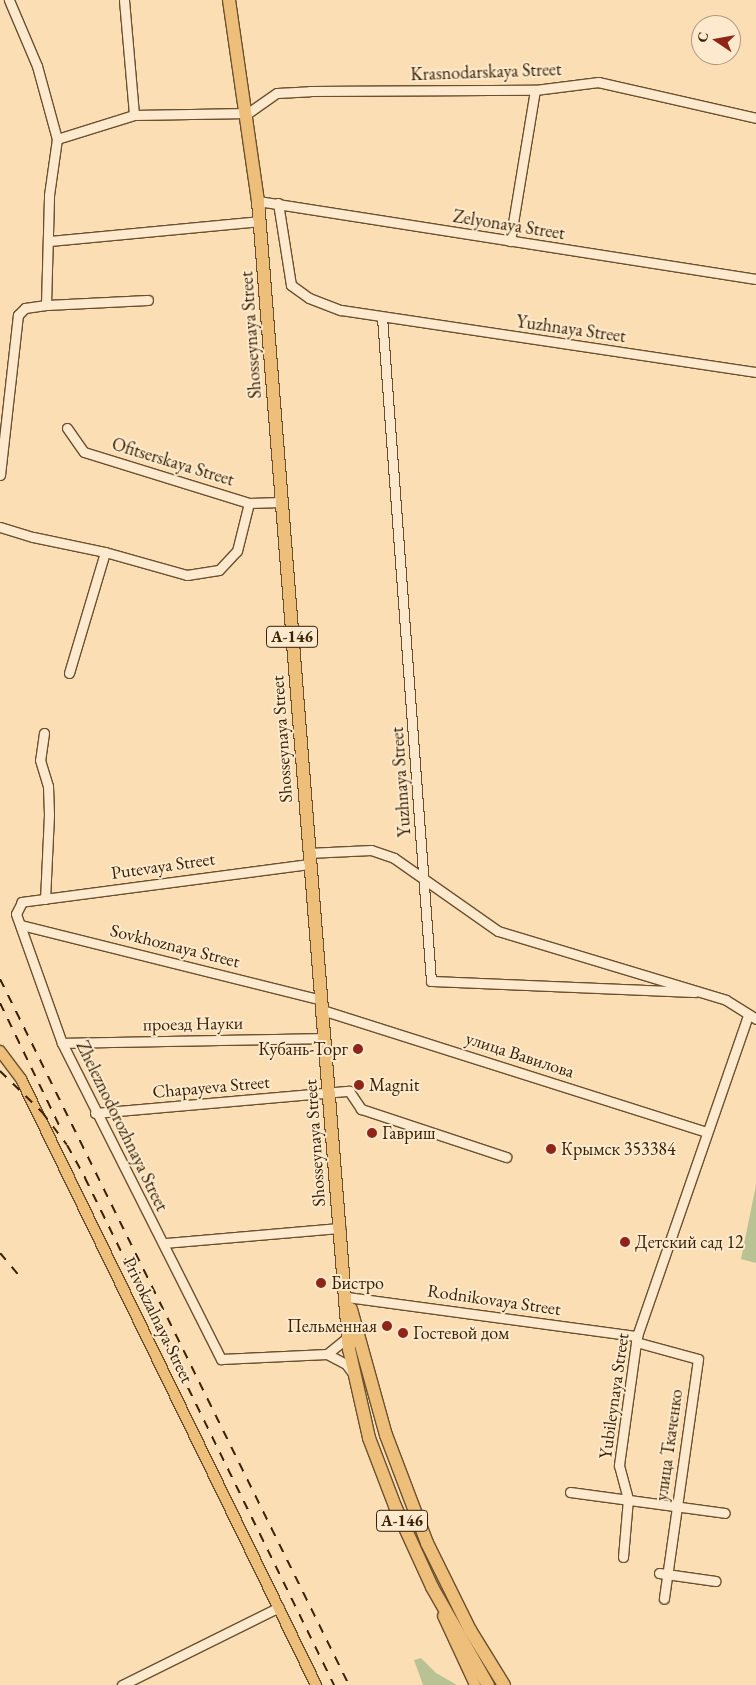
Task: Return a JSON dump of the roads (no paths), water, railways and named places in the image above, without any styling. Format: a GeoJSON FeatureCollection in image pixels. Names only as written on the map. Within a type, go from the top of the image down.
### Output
{"type":"FeatureCollection","features":[{"type":"Feature","properties":{"kind":"highway","name":"Shosseynaya Street"},"geometry":{"type":"LineString","coordinates":[[229,0],[248,114],[260,221],[309,858],[347,1297]]}},
{"type":"Feature","properties":{"kind":"highway","name":"А-146"},"geometry":{"type":"LineString","coordinates":[[347,1297],[348,1337],[353,1374],[373,1447],[432,1587],[488,1685]]}},
{"type":"Feature","properties":{"kind":"highway","name":"А-146"},"geometry":{"type":"LineString","coordinates":[[347,1297],[386,1435],[420,1526],[470,1630],[504,1685]]}},
{"type":"Feature","properties":{"kind":"main road","name":"Privokzalnaya Street"},"geometry":{"type":"LineString","coordinates":[[0,1051],[21,1079],[316,1685]]}},
{"type":"Feature","properties":{"kind":"main road","name":"А-146"},"geometry":{"type":"LineString","coordinates":[[432,1587],[475,1685]]}},
{"type":"Feature","properties":{"kind":"street"},"geometry":{"type":"LineString","coordinates":[[10,0],[37,66],[57,139],[49,195],[46,305]]}},
{"type":"Feature","properties":{"kind":"street"},"geometry":{"type":"LineString","coordinates":[[124,0],[134,115]]}},
{"type":"Feature","properties":{"kind":"street","name":"Krasnodarskaya Street"},"geometry":{"type":"LineString","coordinates":[[248,114],[277,93],[302,91],[535,90],[598,82],[756,118]]}},
{"type":"Feature","properties":{"kind":"street"},"geometry":{"type":"LineString","coordinates":[[510,242],[535,90]]}},
{"type":"Feature","properties":{"kind":"street"},"geometry":{"type":"LineString","coordinates":[[57,139],[134,115],[248,114]]}},
{"type":"Feature","properties":{"kind":"street","name":"Zelyonaya Street"},"geometry":{"type":"LineString","coordinates":[[258,200],[510,242],[756,279]]}},
{"type":"Feature","properties":{"kind":"street","name":"Yuzhnaya Street"},"geometry":{"type":"LineString","coordinates":[[278,203],[291,285],[309,298],[341,310],[756,372]]}},
{"type":"Feature","properties":{"kind":"street"},"geometry":{"type":"LineString","coordinates":[[49,241],[260,221]]}},
{"type":"Feature","properties":{"kind":"street"},"geometry":{"type":"LineString","coordinates":[[0,475],[18,315],[24,308],[46,305],[148,300]]}},
{"type":"Feature","properties":{"kind":"street","name":"Yuzhnaya Street"},"geometry":{"type":"LineString","coordinates":[[382,317],[425,878],[431,981],[695,992]]}},
{"type":"Feature","properties":{"kind":"street","name":"Ofitserskaya Street"},"geometry":{"type":"LineString","coordinates":[[67,428],[84,452],[248,503],[281,502]]}},
{"type":"Feature","properties":{"kind":"street"},"geometry":{"type":"LineString","coordinates":[[0,527],[105,552],[187,575],[219,570],[237,551],[248,503]]}},
{"type":"Feature","properties":{"kind":"street"},"geometry":{"type":"LineString","coordinates":[[69,673],[105,552]]}},
{"type":"Feature","properties":{"kind":"street"},"geometry":{"type":"LineString","coordinates":[[44,733],[40,760],[48,786],[49,814],[45,900]]}},
{"type":"Feature","properties":{"kind":"street","name":"Putevaya Street"},"geometry":{"type":"LineString","coordinates":[[22,902],[371,850],[394,858],[498,931],[695,992]]}},
{"type":"Feature","properties":{"kind":"street","name":"Zheleznodorozhnaya Street"},"geometry":{"type":"LineString","coordinates":[[22,902],[16,914],[62,1043],[95,1114],[157,1235],[164,1243],[221,1359],[327,1354]]}},
{"type":"Feature","properties":{"kind":"street","name":"Sovkhoznaya Street"},"geometry":{"type":"LineString","coordinates":[[21,924],[322,1005]]}},
{"type":"Feature","properties":{"kind":"street"},"geometry":{"type":"LineString","coordinates":[[695,992],[726,1000],[752,1017]]}},
{"type":"Feature","properties":{"kind":"street","name":"улица Вавилова"},"geometry":{"type":"LineString","coordinates":[[322,1005],[707,1132]]}},
{"type":"Feature","properties":{"kind":"street","name":"Yubileynaya Street"},"geometry":{"type":"LineString","coordinates":[[623,1557],[628,1499],[619,1464],[637,1339],[707,1132],[752,1017]]}},
{"type":"Feature","properties":{"kind":"street","name":"проезд Науки"},"geometry":{"type":"LineString","coordinates":[[62,1043],[324,1038]]}},
{"type":"Feature","properties":{"kind":"street","name":"Chapayeva Street"},"geometry":{"type":"LineString","coordinates":[[95,1114],[349,1091],[361,1109],[506,1157]]}},
{"type":"Feature","properties":{"kind":"street"},"geometry":{"type":"LineString","coordinates":[[164,1243],[340,1228]]}},
{"type":"Feature","properties":{"kind":"street","name":"Rodnikovaya Street"},"geometry":{"type":"LineString","coordinates":[[347,1297],[637,1339]]}},
{"type":"Feature","properties":{"kind":"street"},"geometry":{"type":"LineString","coordinates":[[348,1337],[327,1354],[346,1364],[353,1374]]}},
{"type":"Feature","properties":{"kind":"street","name":"улица Ткаченко"},"geometry":{"type":"LineString","coordinates":[[637,1339],[698,1359],[677,1506],[663,1573],[664,1598]]}},
{"type":"Feature","properties":{"kind":"street"},"geometry":{"type":"LineString","coordinates":[[570,1492],[725,1513]]}},
{"type":"Feature","properties":{"kind":"street"},"geometry":{"type":"LineString","coordinates":[[663,1573],[714,1581]]}},
{"type":"Feature","properties":{"kind":"street"},"geometry":{"type":"LineString","coordinates":[[122,1685],[279,1607]]}},
{"type":"Feature","properties":{"kind":"railway"},"geometry":{"type":"LineString","coordinates":[[0,979],[349,1685]]}},
{"type":"Feature","properties":{"kind":"railway"},"geometry":{"type":"LineString","coordinates":[[0,1003],[62,1131]]}},
{"type":"Feature","properties":{"kind":"railway"},"geometry":{"type":"LineString","coordinates":[[0,1071],[42,1112],[67,1145],[85,1178],[334,1685]]}},
{"type":"Feature","properties":{"kind":"railway"},"geometry":{"type":"LineString","coordinates":[[0,1253],[19,1276]]}},
{"type":"Feature","properties":{"kind":"place","name":"Кубань-Торг"},"geometry":{"type":"Point","coordinates":[358,1049]}},
{"type":"Feature","properties":{"kind":"place","name":"Magnit"},"geometry":{"type":"Point","coordinates":[359,1085]}},
{"type":"Feature","properties":{"kind":"place","name":"Гавриш"},"geometry":{"type":"Point","coordinates":[372,1133]}},
{"type":"Feature","properties":{"kind":"place","name":"Крымск 353384"},"geometry":{"type":"Point","coordinates":[551,1149]}},
{"type":"Feature","properties":{"kind":"place","name":"Детский сад 12"},"geometry":{"type":"Point","coordinates":[625,1242]}},
{"type":"Feature","properties":{"kind":"place","name":"Бистро"},"geometry":{"type":"Point","coordinates":[321,1283]}},
{"type":"Feature","properties":{"kind":"place","name":"Пельменная"},"geometry":{"type":"Point","coordinates":[387,1326]}},
{"type":"Feature","properties":{"kind":"place","name":"Гостевой дом"},"geometry":{"type":"Point","coordinates":[403,1333]}}]}
